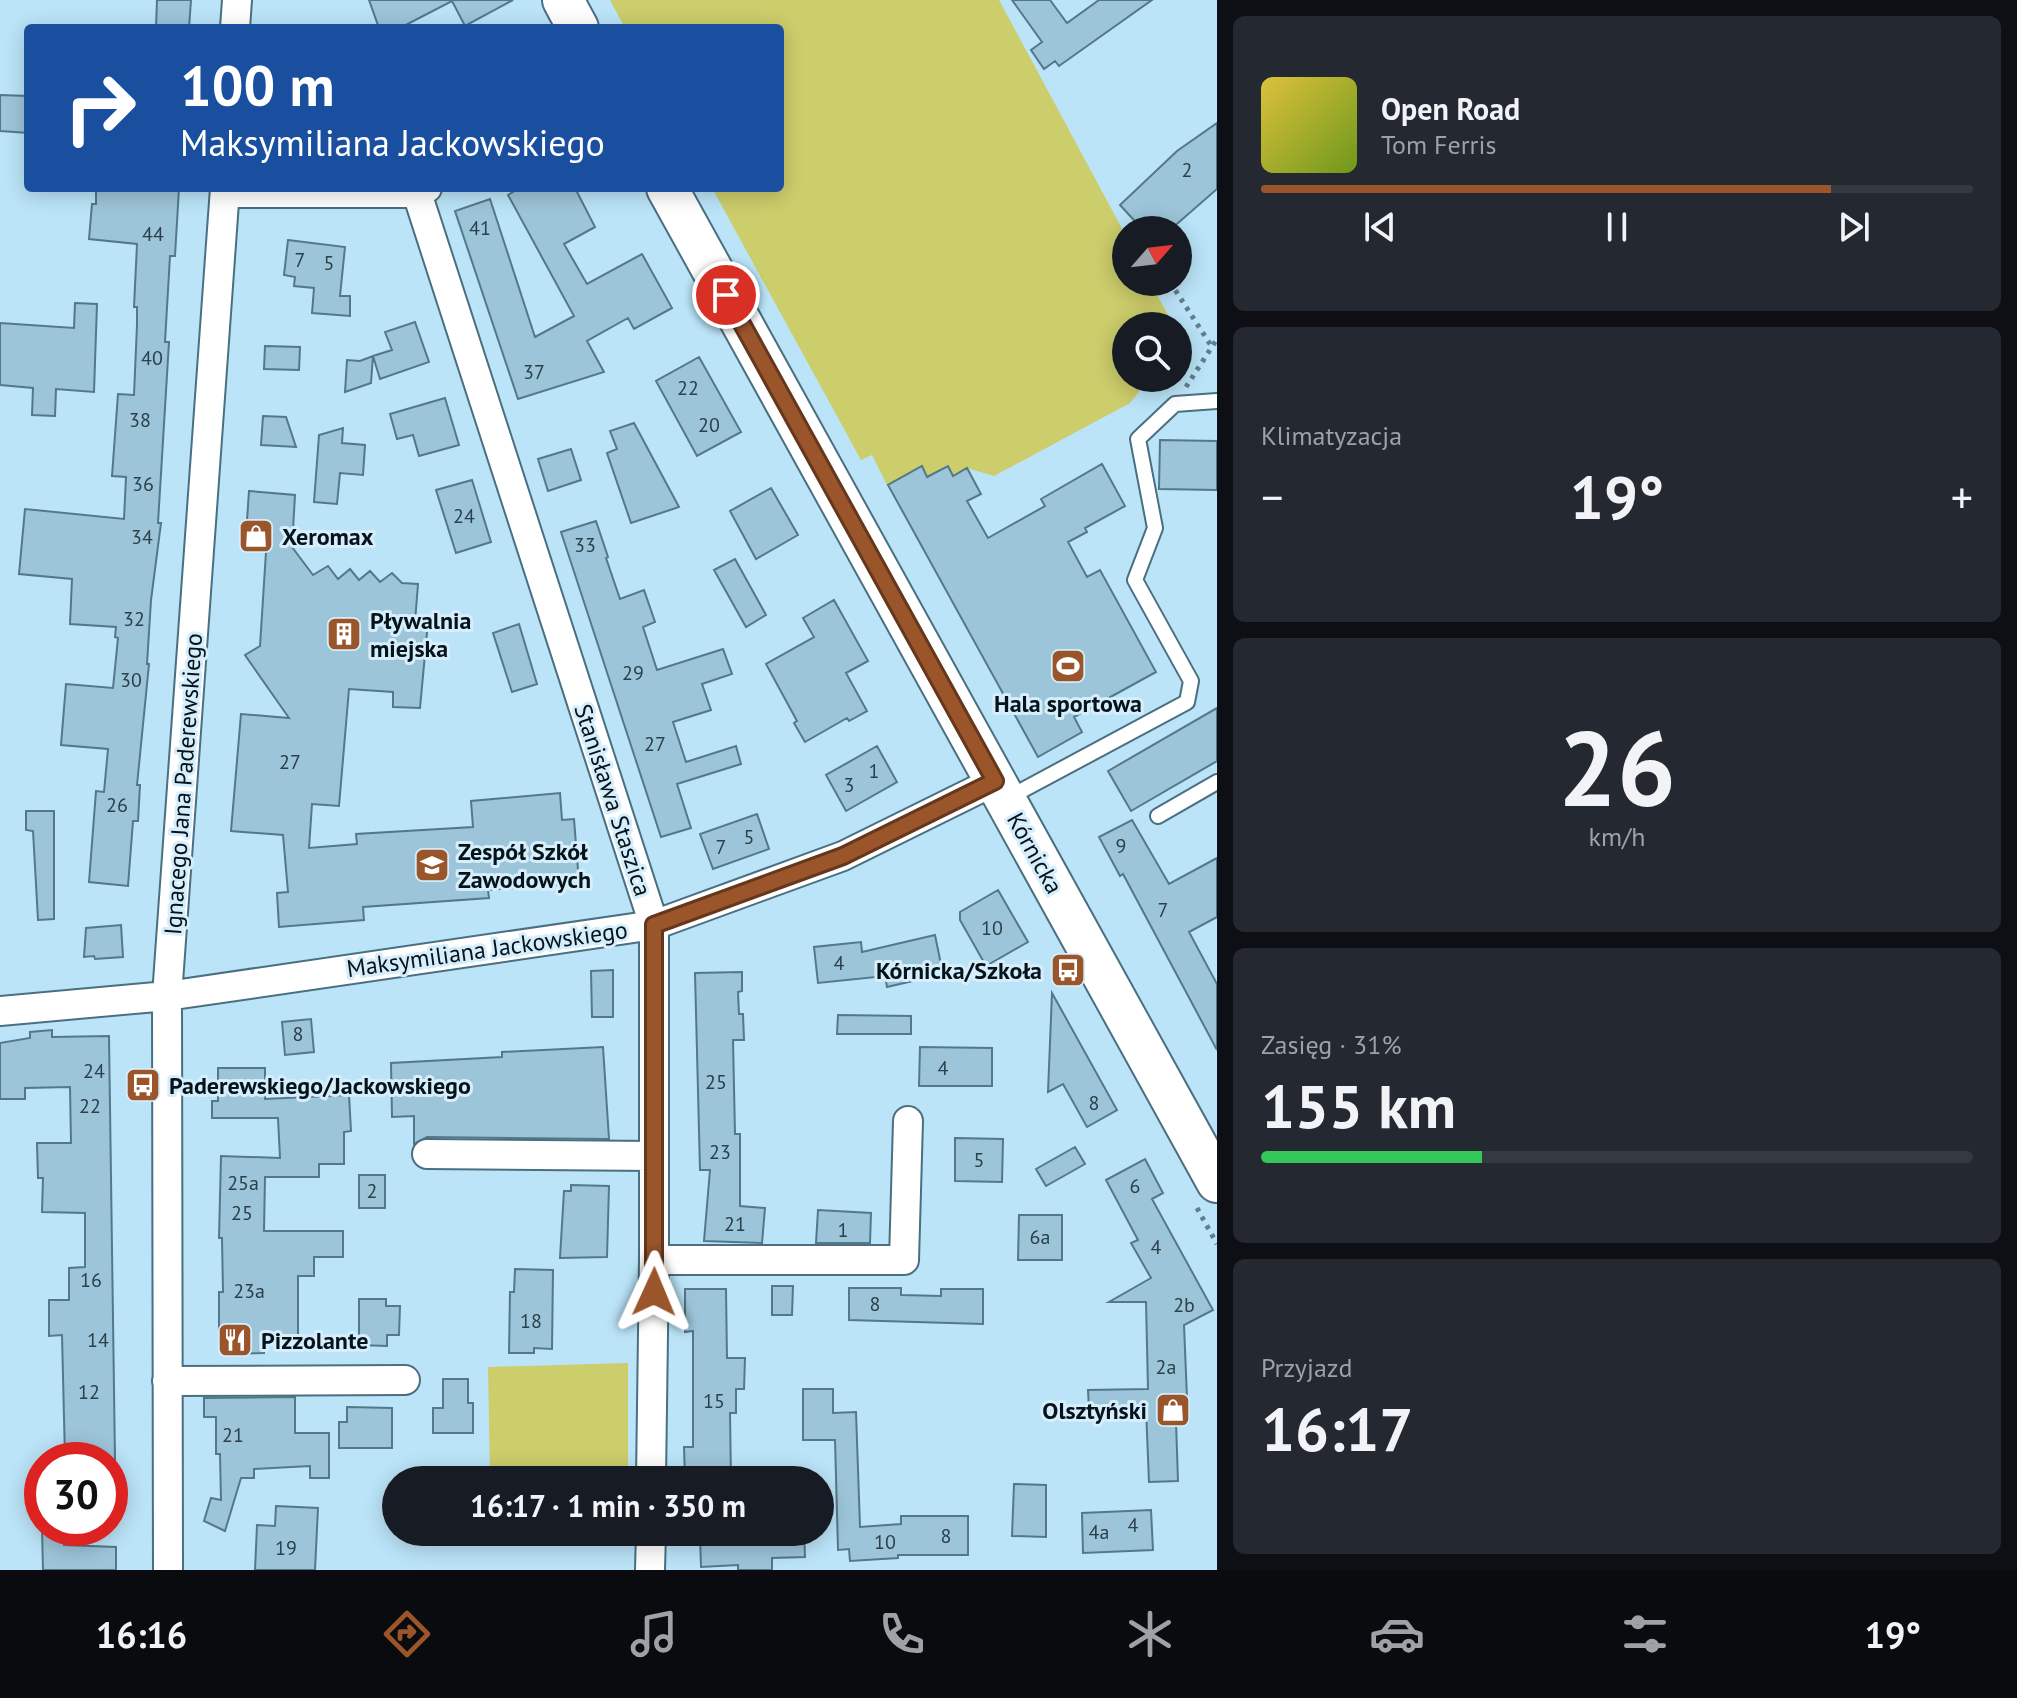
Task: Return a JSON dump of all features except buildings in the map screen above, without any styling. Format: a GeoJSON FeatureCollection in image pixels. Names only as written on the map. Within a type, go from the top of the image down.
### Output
{"type":"FeatureCollection","features":[{"type":"Feature","properties":{"kind":"street"},"geometry":{"type":"LineString","coordinates":[[235,24],[237,0]]}},
{"type":"Feature","properties":{"kind":"street"},"geometry":{"type":"LineString","coordinates":[[563,0],[576,24]]}},
{"type":"Feature","properties":{"kind":"street","name":"Ignacego Jana Paderewskiego"},"geometry":{"type":"LineString","coordinates":[[168,1570],[167,996],[225,192]]}},
{"type":"Feature","properties":{"kind":"street","name":"Stanisława Staszica"},"geometry":{"type":"LineString","coordinates":[[422,192],[654,925],[651,1466]]}},
{"type":"Feature","properties":{"kind":"street","name":"Kórnicka"},"geometry":{"type":"LineString","coordinates":[[669,192],[1217,1182]]}},
{"type":"Feature","properties":{"kind":"street","name":"Maksymiliana Jackowskiego"},"geometry":{"type":"LineString","coordinates":[[0,1011],[167,996],[654,925],[843,856],[1000,790]]}},
{"type":"Feature","properties":{"kind":"street"},"geometry":{"type":"LineString","coordinates":[[654,1260],[904,1260],[908,1121]]}},
{"type":"Feature","properties":{"kind":"street"},"geometry":{"type":"LineString","coordinates":[[427,1154],[654,1156]]}},
{"type":"Feature","properties":{"kind":"street"},"geometry":{"type":"LineString","coordinates":[[167,1381],[405,1380]]}},
{"type":"Feature","properties":{"kind":"street"},"geometry":{"type":"LineString","coordinates":[[650,1570],[651,1546]]}},
{"type":"Feature","properties":{"kind":"lane"},"geometry":{"type":"LineString","coordinates":[[1000,790],[1187,702],[1191,681],[1135,580],[1155,528],[1138,439],[1175,404],[1217,401]]}},
{"type":"Feature","properties":{"kind":"lane"},"geometry":{"type":"LineString","coordinates":[[1158,816],[1217,782]]}},
{"type":"Feature","properties":{"kind":"path"},"geometry":{"type":"LineString","coordinates":[[1179,296],[1212,347]]}},
{"type":"Feature","properties":{"kind":"path"},"geometry":{"type":"LineString","coordinates":[[1175,404],[1217,339]]}},
{"type":"Feature","properties":{"kind":"shaded area"},"geometry":{"type":"Polygon","coordinates":[[[610,0],[999,0],[1115,216],[1112,216],[1112,296],[1158,296],[1166,312],[1112,312],[1112,392],[1139,392],[1130,403],[994,476],[967,468],[953,475],[947,466],[927,477],[921,466],[887,485],[872,455],[861,460],[714,192],[784,192],[784,24],[623,24],[610,0]]]}},
{"type":"Feature","properties":{"kind":"shaded area"},"geometry":{"type":"Polygon","coordinates":[[[628,1363],[628,1466],[490,1466],[488,1367],[628,1363]]]}},
{"type":"Feature","properties":{"kind":"place","name":"Xeromax"},"geometry":{"type":"Point","coordinates":[256,536]}},
{"type":"Feature","properties":{"kind":"place","name":"Pływalnia miejska"},"geometry":{"type":"Point","coordinates":[344,634]}},
{"type":"Feature","properties":{"kind":"place","name":"Hala sportowa"},"geometry":{"type":"Point","coordinates":[1068,666]}},
{"type":"Feature","properties":{"kind":"place","name":"Zespół Szkół Zawodowych"},"geometry":{"type":"Point","coordinates":[432,865]}},
{"type":"Feature","properties":{"kind":"place","name":"Kórnicka/Szkoła"},"geometry":{"type":"Point","coordinates":[1068,970]}},
{"type":"Feature","properties":{"kind":"place","name":"Paderewskiego/Jackowskiego"},"geometry":{"type":"Point","coordinates":[143,1085]}},
{"type":"Feature","properties":{"kind":"place","name":"Pizzolante"},"geometry":{"type":"Point","coordinates":[235,1340]}},
{"type":"Feature","properties":{"kind":"place","name":"Olsztyński"},"geometry":{"type":"Point","coordinates":[1173,1410]}},
{"type":"Feature","properties":{"kind":"route"},"geometry":{"type":"LineString","coordinates":[[654,1292],[654,925],[843,856],[995,781],[726,295]]}}]}
